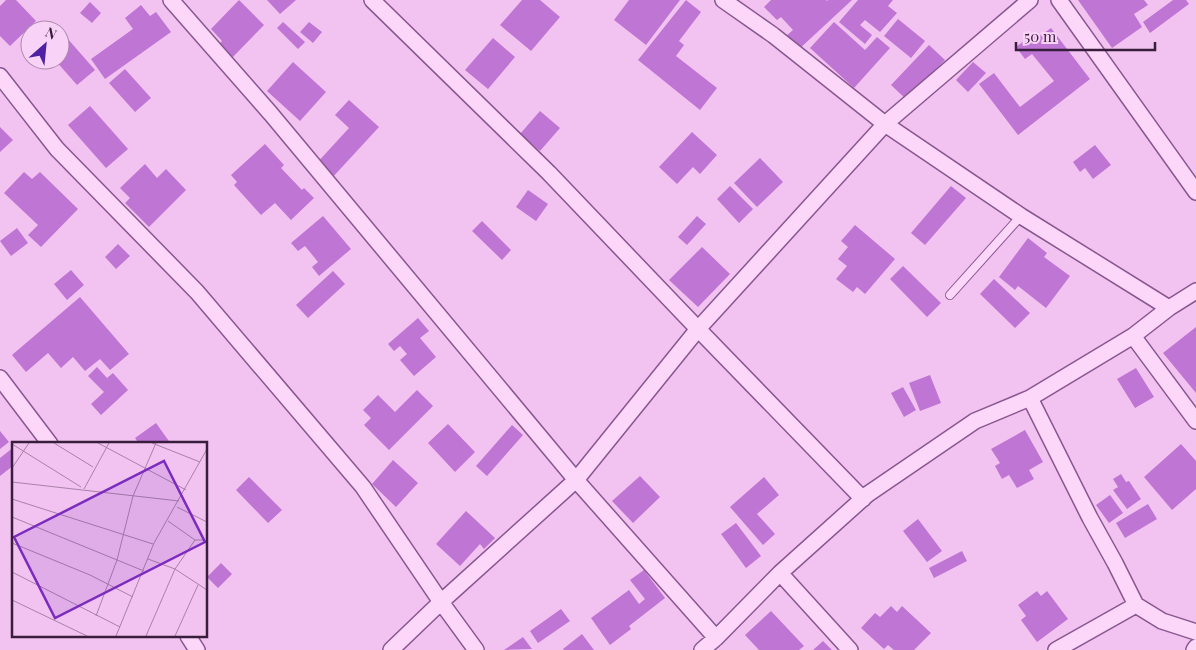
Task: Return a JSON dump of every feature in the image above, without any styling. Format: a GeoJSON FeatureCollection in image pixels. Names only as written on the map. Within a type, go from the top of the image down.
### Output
{"type":"FeatureCollection","features":[{"type":"Feature","properties":{"kind":"street"},"geometry":{"type":"LineString","coordinates":[[171,0],[271,114],[576,480],[716,638]]}},
{"type":"Feature","properties":{"kind":"street"},"geometry":{"type":"LineString","coordinates":[[372,0],[549,173],[863,498]]}},
{"type":"Feature","properties":{"kind":"street"},"geometry":{"type":"LineString","coordinates":[[723,0],[773,35],[884,124],[1021,216],[1169,308]]}},
{"type":"Feature","properties":{"kind":"street"},"geometry":{"type":"LineString","coordinates":[[391,650],[441,602],[576,480],[698,329],[884,124],[1030,0]]}},
{"type":"Feature","properties":{"kind":"street"},"geometry":{"type":"LineString","coordinates":[[1059,0],[1196,192]]}},
{"type":"Feature","properties":{"kind":"street"},"geometry":{"type":"LineString","coordinates":[[0,76],[57,149],[197,292],[363,487],[476,650]]}},
{"type":"Feature","properties":{"kind":"street"},"geometry":{"type":"LineString","coordinates":[[702,650],[780,573],[868,494],[975,421],[1030,398],[1133,336],[1169,308],[1196,291]]}},
{"type":"Feature","properties":{"kind":"street"},"geometry":{"type":"LineString","coordinates":[[1133,336],[1196,421]]}},
{"type":"Feature","properties":{"kind":"street"},"geometry":{"type":"LineString","coordinates":[[0,378],[48,442]]}},
{"type":"Feature","properties":{"kind":"street"},"geometry":{"type":"LineString","coordinates":[[1030,398],[1136,605],[1162,621],[1196,632]]}},
{"type":"Feature","properties":{"kind":"street"},"geometry":{"type":"LineString","coordinates":[[780,573],[850,650]]}},
{"type":"Feature","properties":{"kind":"street"},"geometry":{"type":"LineString","coordinates":[[1056,650],[1136,605]]}},
{"type":"Feature","properties":{"kind":"street"},"geometry":{"type":"LineString","coordinates":[[189,638],[197,650]]}},
{"type":"Feature","properties":{"kind":"lane"},"geometry":{"type":"LineString","coordinates":[[950,295],[1021,216]]}},
{"type":"Feature","properties":{"kind":"building"},"geometry":{"type":"Polygon","coordinates":[[[6,0],[16,0],[35,20],[20,20],[20,36],[10,46],[0,36],[0,6],[6,0]]]}},
{"type":"Feature","properties":{"kind":"building"},"geometry":{"type":"Polygon","coordinates":[[[239,0],[264,25],[229,61],[216,48],[222,41],[211,29],[239,0]]]}},
{"type":"Feature","properties":{"kind":"building"},"geometry":{"type":"Polygon","coordinates":[[[267,0],[296,0],[280,14],[267,0]]]}},
{"type":"Feature","properties":{"kind":"building"},"geometry":{"type":"Polygon","coordinates":[[[522,0],[540,0],[560,17],[531,51],[500,25],[522,0]]]}},
{"type":"Feature","properties":{"kind":"building"},"geometry":{"type":"Polygon","coordinates":[[[629,0],[680,0],[646,45],[614,20],[629,0]]]}},
{"type":"Feature","properties":{"kind":"building"},"geometry":{"type":"Polygon","coordinates":[[[686,0],[701,12],[679,41],[684,45],[676,56],[717,88],[700,110],[638,60],[686,0]]]}},
{"type":"Feature","properties":{"kind":"building"},"geometry":{"type":"Polygon","coordinates":[[[771,0],[852,0],[797,51],[784,38],[793,30],[781,17],[777,20],[764,7],[771,0]]]}},
{"type":"Feature","properties":{"kind":"building"},"geometry":{"type":"Polygon","coordinates":[[[858,0],[893,0],[888,6],[897,13],[880,32],[865,20],[860,25],[872,35],[865,44],[839,22],[858,0]]]}},
{"type":"Feature","properties":{"kind":"building"},"geometry":{"type":"Polygon","coordinates":[[[1078,0],[1144,0],[1148,5],[1134,14],[1142,27],[1112,48],[1078,0]]]}},
{"type":"Feature","properties":{"kind":"building"},"geometry":{"type":"Polygon","coordinates":[[[1173,0],[1186,0],[1189,4],[1150,33],[1143,22],[1173,0]]]}},
{"type":"Feature","properties":{"kind":"building"},"geometry":{"type":"Polygon","coordinates":[[[90,2],[101,13],[92,23],[80,13],[90,2]]]}},
{"type":"Feature","properties":{"kind":"building"},"geometry":{"type":"Polygon","coordinates":[[[141,5],[150,16],[156,12],[171,32],[105,79],[91,59],[133,29],[125,18],[141,5]]]}},
{"type":"Feature","properties":{"kind":"building"},"geometry":{"type":"Polygon","coordinates":[[[898,19],[925,41],[911,58],[884,36],[898,19]]]}},
{"type":"Feature","properties":{"kind":"building"},"geometry":{"type":"Polygon","coordinates":[[[283,22],[305,42],[298,49],[277,28],[283,22]]]}},
{"type":"Feature","properties":{"kind":"building"},"geometry":{"type":"Polygon","coordinates":[[[309,22],[322,32],[313,43],[300,32],[309,22]]]}},
{"type":"Feature","properties":{"kind":"building"},"geometry":{"type":"Polygon","coordinates":[[[834,22],[865,50],[877,37],[890,48],[854,88],[810,48],[834,22]]]}},
{"type":"Feature","properties":{"kind":"building"},"geometry":{"type":"Polygon","coordinates":[[[1051,28],[1090,79],[1018,135],[979,84],[994,73],[1020,107],[1054,81],[1032,54],[1025,59],[1016,47],[1033,34],[1037,38],[1051,28]]]}},
{"type":"Feature","properties":{"kind":"building"},"geometry":{"type":"Polygon","coordinates":[[[493,38],[515,57],[488,89],[465,70],[493,38]]]}},
{"type":"Feature","properties":{"kind":"building"},"geometry":{"type":"Polygon","coordinates":[[[70,41],[95,70],[77,85],[64,70],[70,70],[70,41]]]}},
{"type":"Feature","properties":{"kind":"building"},"geometry":{"type":"Polygon","coordinates":[[[929,45],[945,60],[907,100],[891,85],[929,45]]]}},
{"type":"Feature","properties":{"kind":"building"},"geometry":{"type":"Polygon","coordinates":[[[293,62],[326,92],[300,121],[267,91],[293,62]]]}},
{"type":"Feature","properties":{"kind":"building"},"geometry":{"type":"Polygon","coordinates":[[[973,62],[986,73],[968,92],[956,80],[973,62]]]}},
{"type":"Feature","properties":{"kind":"building"},"geometry":{"type":"Polygon","coordinates":[[[125,69],[151,98],[135,112],[109,83],[125,69]]]}},
{"type":"Feature","properties":{"kind":"building"},"geometry":{"type":"Polygon","coordinates":[[[349,100],[379,127],[331,179],[315,165],[349,128],[335,115],[349,100]]]}},
{"type":"Feature","properties":{"kind":"building"},"geometry":{"type":"Polygon","coordinates":[[[90,106],[128,149],[106,168],[68,125],[90,106]]]}},
{"type":"Feature","properties":{"kind":"building"},"geometry":{"type":"Polygon","coordinates":[[[540,111],[560,128],[540,151],[520,134],[540,111]]]}},
{"type":"Feature","properties":{"kind":"building"},"geometry":{"type":"Polygon","coordinates":[[[0,127],[13,140],[0,152],[0,127]]]}},
{"type":"Feature","properties":{"kind":"building"},"geometry":{"type":"Polygon","coordinates":[[[692,132],[717,155],[700,174],[693,167],[677,184],[659,167],[692,132]]]}},
{"type":"Feature","properties":{"kind":"building"},"geometry":{"type":"Polygon","coordinates":[[[265,144],[284,165],[281,168],[302,190],[304,188],[314,198],[291,220],[275,203],[261,215],[234,185],[237,182],[231,175],[265,144]]]}},
{"type":"Feature","properties":{"kind":"building"},"geometry":{"type":"Polygon","coordinates":[[[1095,145],[1111,165],[1093,179],[1085,168],[1080,172],[1073,162],[1095,145]]]}},
{"type":"Feature","properties":{"kind":"building"},"geometry":{"type":"Polygon","coordinates":[[[760,158],[783,182],[757,207],[734,183],[760,158]]]}},
{"type":"Feature","properties":{"kind":"building"},"geometry":{"type":"Polygon","coordinates":[[[145,164],[157,178],[166,169],[186,190],[149,227],[125,203],[130,198],[120,188],[145,164]]]}},
{"type":"Feature","properties":{"kind":"building"},"geometry":{"type":"Polygon","coordinates":[[[24,172],[32,179],[40,172],[78,209],[41,247],[28,235],[38,225],[4,193],[24,172]]]}},
{"type":"Feature","properties":{"kind":"building"},"geometry":{"type":"Polygon","coordinates":[[[730,186],[753,209],[739,223],[717,199],[730,186]]]}},
{"type":"Feature","properties":{"kind":"building"},"geometry":{"type":"Polygon","coordinates":[[[951,186],[966,198],[925,245],[911,233],[951,186]]]}},
{"type":"Feature","properties":{"kind":"building"},"geometry":{"type":"Polygon","coordinates":[[[528,190],[548,204],[536,221],[516,207],[528,190]]]}},
{"type":"Feature","properties":{"kind":"building"},"geometry":{"type":"Polygon","coordinates":[[[323,216],[351,249],[319,276],[312,267],[318,262],[305,246],[298,251],[291,243],[323,216]]]}},
{"type":"Feature","properties":{"kind":"building"},"geometry":{"type":"Polygon","coordinates":[[[697,216],[706,224],[687,245],[678,237],[697,216]]]}},
{"type":"Feature","properties":{"kind":"building"},"geometry":{"type":"Polygon","coordinates":[[[482,221],[511,250],[502,260],[472,231],[482,221]]]}},
{"type":"Feature","properties":{"kind":"building"},"geometry":{"type":"Polygon","coordinates":[[[855,225],[895,259],[865,294],[857,287],[853,292],[836,279],[847,266],[838,259],[848,247],[841,241],[855,225]]]}},
{"type":"Feature","properties":{"kind":"building"},"geometry":{"type":"Polygon","coordinates":[[[17,228],[28,243],[11,256],[0,241],[17,228]]]}},
{"type":"Feature","properties":{"kind":"building"},"geometry":{"type":"Polygon","coordinates":[[[1028,238],[1047,253],[1044,257],[1070,276],[1046,308],[1018,286],[1015,290],[999,277],[1028,238]]]}},
{"type":"Feature","properties":{"kind":"building"},"geometry":{"type":"Polygon","coordinates":[[[118,244],[130,256],[116,269],[105,257],[118,244]]]}},
{"type":"Feature","properties":{"kind":"building"},"geometry":{"type":"Polygon","coordinates":[[[702,247],[730,274],[698,307],[669,280],[702,247]]]}},
{"type":"Feature","properties":{"kind":"building"},"geometry":{"type":"Polygon","coordinates":[[[903,266],[941,303],[927,317],[890,279],[903,266]]]}},
{"type":"Feature","properties":{"kind":"building"},"geometry":{"type":"Polygon","coordinates":[[[71,270],[84,285],[67,300],[54,284],[71,270]]]}},
{"type":"Feature","properties":{"kind":"building"},"geometry":{"type":"Polygon","coordinates":[[[333,271],[345,284],[308,318],[296,305],[333,271]]]}},
{"type":"Feature","properties":{"kind":"building"},"geometry":{"type":"Polygon","coordinates":[[[994,279],[1030,313],[1015,328],[980,294],[994,279]]]}},
{"type":"Feature","properties":{"kind":"building"},"geometry":{"type":"Polygon","coordinates":[[[80,297],[129,354],[110,370],[100,359],[85,371],[73,357],[61,368],[48,353],[26,372],[12,355],[80,297]]]}},
{"type":"Feature","properties":{"kind":"building"},"geometry":{"type":"Polygon","coordinates":[[[418,318],[429,331],[420,338],[436,357],[414,376],[400,360],[407,354],[400,346],[394,351],[388,344],[418,318]]]}},
{"type":"Feature","properties":{"kind":"building"},"geometry":{"type":"Polygon","coordinates":[[[1196,327],[1196,393],[1163,353],[1196,327]]]}},
{"type":"Feature","properties":{"kind":"building"},"geometry":{"type":"Polygon","coordinates":[[[97,367],[107,378],[113,373],[128,390],[101,415],[91,404],[104,392],[88,376],[97,367]]]}},
{"type":"Feature","properties":{"kind":"building"},"geometry":{"type":"Polygon","coordinates":[[[1136,368],[1154,397],[1135,408],[1117,379],[1136,368]]]}},
{"type":"Feature","properties":{"kind":"building"},"geometry":{"type":"Polygon","coordinates":[[[930,375],[941,403],[920,411],[909,383],[930,375]]]}},
{"type":"Feature","properties":{"kind":"building"},"geometry":{"type":"Polygon","coordinates":[[[903,387],[916,410],[904,417],[891,393],[903,387]]]}},
{"type":"Feature","properties":{"kind":"building"},"geometry":{"type":"Polygon","coordinates":[[[417,390],[433,406],[389,450],[364,425],[371,418],[363,410],[378,395],[395,412],[417,390]]]}},
{"type":"Feature","properties":{"kind":"building"},"geometry":{"type":"Polygon","coordinates":[[[156,423],[170,442],[138,442],[135,438],[156,423]]]}},
{"type":"Feature","properties":{"kind":"building"},"geometry":{"type":"Polygon","coordinates":[[[448,424],[475,452],[455,472],[428,443],[448,424]]]}},
{"type":"Feature","properties":{"kind":"building"},"geometry":{"type":"Polygon","coordinates":[[[512,425],[523,435],[487,476],[476,466],[512,425]]]}},
{"type":"Feature","properties":{"kind":"building"},"geometry":{"type":"Polygon","coordinates":[[[1025,430],[1043,462],[1029,470],[1034,479],[1017,488],[1009,475],[1002,479],[995,466],[1000,463],[991,449],[1025,430]]]}},
{"type":"Feature","properties":{"kind":"building"},"geometry":{"type":"Polygon","coordinates":[[[0,431],[9,442],[0,449],[0,431]]]}},
{"type":"Feature","properties":{"kind":"building"},"geometry":{"type":"Polygon","coordinates":[[[1181,444],[1196,461],[1196,489],[1172,510],[1144,477],[1181,444]]]}},
{"type":"Feature","properties":{"kind":"building"},"geometry":{"type":"Polygon","coordinates":[[[12,449],[12,467],[0,476],[0,458],[12,449]]]}},
{"type":"Feature","properties":{"kind":"building"},"geometry":{"type":"Polygon","coordinates":[[[393,460],[418,483],[396,507],[372,484],[393,460]]]}},
{"type":"Feature","properties":{"kind":"building"},"geometry":{"type":"Polygon","coordinates":[[[1121,474],[1126,482],[1129,481],[1141,499],[1127,509],[1113,490],[1118,487],[1113,479],[1121,474]]]}},
{"type":"Feature","properties":{"kind":"building"},"geometry":{"type":"Polygon","coordinates":[[[640,476],[660,497],[633,523],[612,501],[640,476]]]}},
{"type":"Feature","properties":{"kind":"building"},"geometry":{"type":"Polygon","coordinates":[[[249,477],[282,510],[268,523],[236,490],[249,477]]]}},
{"type":"Feature","properties":{"kind":"building"},"geometry":{"type":"Polygon","coordinates":[[[764,477],[779,495],[757,514],[775,534],[763,545],[730,507],[764,477]]]}},
{"type":"Feature","properties":{"kind":"building"},"geometry":{"type":"Polygon","coordinates":[[[1110,495],[1123,513],[1109,523],[1096,505],[1110,495]]]}},
{"type":"Feature","properties":{"kind":"building"},"geometry":{"type":"Polygon","coordinates":[[[1148,504],[1157,519],[1125,538],[1116,523],[1148,504]]]}},
{"type":"Feature","properties":{"kind":"building"},"geometry":{"type":"Polygon","coordinates":[[[466,511],[495,538],[484,549],[480,544],[460,566],[436,544],[466,511]]]}},
{"type":"Feature","properties":{"kind":"building"},"geometry":{"type":"Polygon","coordinates":[[[918,519],[942,551],[927,562],[903,531],[918,519]]]}},
{"type":"Feature","properties":{"kind":"building"},"geometry":{"type":"Polygon","coordinates":[[[736,523],[761,556],[746,568],[721,534],[736,523]]]}},
{"type":"Feature","properties":{"kind":"building"},"geometry":{"type":"Polygon","coordinates":[[[962,551],[967,561],[934,578],[929,568],[962,551]]]}},
{"type":"Feature","properties":{"kind":"building"},"geometry":{"type":"Polygon","coordinates":[[[221,563],[232,574],[218,588],[208,576],[221,563]]]}},
{"type":"Feature","properties":{"kind":"building"},"geometry":{"type":"Polygon","coordinates":[[[644,570],[665,598],[629,626],[631,629],[610,645],[591,618],[629,590],[639,604],[645,599],[630,580],[644,570]]]}},
{"type":"Feature","properties":{"kind":"building"},"geometry":{"type":"Polygon","coordinates":[[[1037,591],[1041,596],[1047,591],[1068,619],[1037,642],[1021,620],[1026,616],[1018,605],[1037,591]]]}},
{"type":"Feature","properties":{"kind":"building"},"geometry":{"type":"Polygon","coordinates":[[[891,606],[897,612],[902,606],[931,633],[914,650],[894,650],[888,645],[884,649],[861,628],[875,613],[880,617],[891,606]]]}},
{"type":"Feature","properties":{"kind":"building"},"geometry":{"type":"Polygon","coordinates":[[[561,609],[570,621],[538,643],[530,631],[561,609]]]}},
{"type":"Feature","properties":{"kind":"building"},"geometry":{"type":"Polygon","coordinates":[[[771,611],[804,646],[799,650],[759,650],[745,635],[771,611]]]}},
{"type":"Feature","properties":{"kind":"building"},"geometry":{"type":"Polygon","coordinates":[[[582,634],[594,650],[563,649],[582,634]]]}},
{"type":"Feature","properties":{"kind":"building"},"geometry":{"type":"Polygon","coordinates":[[[523,637],[532,649],[504,650],[523,637]]]}},
{"type":"Feature","properties":{"kind":"building"},"geometry":{"type":"Polygon","coordinates":[[[823,641],[832,650],[813,650],[823,641]]]}}]}
